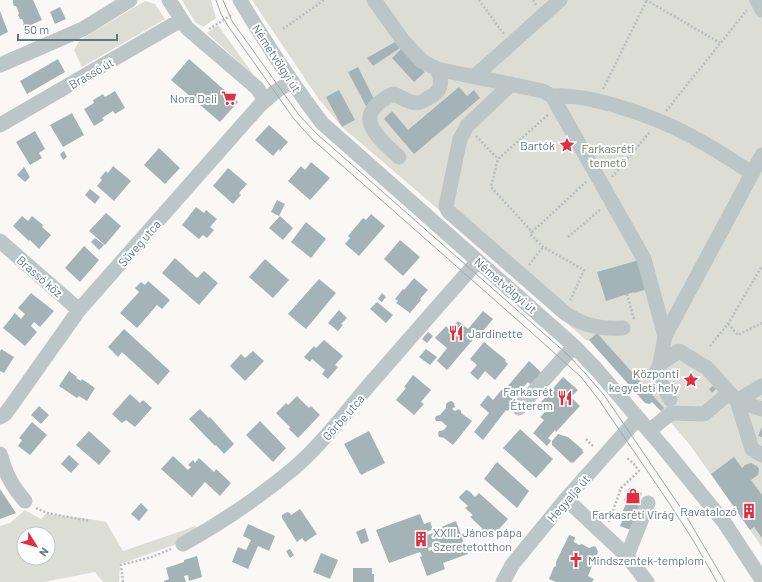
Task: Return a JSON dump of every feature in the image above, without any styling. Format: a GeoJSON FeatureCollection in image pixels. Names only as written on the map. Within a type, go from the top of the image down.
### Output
{"type":"FeatureCollection","features":[{"type":"Feature","properties":{"kind":"street"},"geometry":{"type":"LineString","coordinates":[[0,65],[83,29],[130,0]]}},
{"type":"Feature","properties":{"kind":"street"},"geometry":{"type":"LineString","coordinates":[[169,0],[181,20],[197,37],[257,88],[265,100]]}},
{"type":"Feature","properties":{"kind":"street","name":"Németvölgyi út"},"geometry":{"type":"LineString","coordinates":[[240,0],[292,82],[322,123],[574,346],[597,370],[638,418],[724,522],[762,580]]}},
{"type":"Feature","properties":{"kind":"street"},"geometry":{"type":"LineString","coordinates":[[374,0],[404,42],[422,61],[446,72],[475,76],[543,90],[555,100],[644,259],[665,336]]}},
{"type":"Feature","properties":{"kind":"street"},"geometry":{"type":"LineString","coordinates":[[475,76],[560,0]]}},
{"type":"Feature","properties":{"kind":"street","name":"Brassó út"},"geometry":{"type":"LineString","coordinates":[[0,125],[181,20]]}},
{"type":"Feature","properties":{"kind":"street"},"geometry":{"type":"LineString","coordinates":[[399,157],[384,144],[372,130],[370,115],[373,108],[383,99],[393,94],[411,102],[418,103],[433,96],[438,92],[441,85],[437,69]]}},
{"type":"Feature","properties":{"kind":"street","name":"Süveg utca"},"geometry":{"type":"LineString","coordinates":[[0,417],[5,414],[6,402],[79,310],[260,104],[292,82]]}},
{"type":"Feature","properties":{"kind":"street"},"geometry":{"type":"LineString","coordinates":[[512,84],[467,126],[460,139],[446,206],[448,211],[565,313],[575,320],[593,327],[606,329],[623,328]]}},
{"type":"Feature","properties":{"kind":"street"},"geometry":{"type":"LineString","coordinates":[[555,100],[564,95],[597,101],[634,112],[689,134],[752,173]]}},
{"type":"Feature","properties":{"kind":"street"},"geometry":{"type":"LineString","coordinates":[[648,431],[670,406],[669,382],[660,364],[665,336],[762,155]]}},
{"type":"Feature","properties":{"kind":"street","name":"Brassó köz"},"geometry":{"type":"LineString","coordinates":[[0,241],[79,310]]}},
{"type":"Feature","properties":{"kind":"street","name":"Görbe utca"},"geometry":{"type":"LineString","coordinates":[[182,544],[238,511],[293,469],[346,415],[369,386],[478,261]]}},
{"type":"Feature","properties":{"kind":"street"},"geometry":{"type":"LineString","coordinates":[[519,408],[574,346]]}},
{"type":"Feature","properties":{"kind":"street"},"geometry":{"type":"LineString","coordinates":[[660,364],[679,351],[707,368],[730,394],[752,449],[762,455]]}},
{"type":"Feature","properties":{"kind":"street"},"geometry":{"type":"LineString","coordinates":[[670,406],[694,414],[730,394],[762,386]]}},
{"type":"Feature","properties":{"kind":"street"},"geometry":{"type":"LineString","coordinates":[[730,394],[762,409]]}},
{"type":"Feature","properties":{"kind":"street","name":"Hegyalja út"},"geometry":{"type":"LineString","coordinates":[[503,582],[512,565],[566,499],[638,418]]}},
{"type":"Feature","properties":{"kind":"street"},"geometry":{"type":"LineString","coordinates":[[0,454],[5,471],[14,488],[25,501]]}},
{"type":"Feature","properties":{"kind":"street"},"geometry":{"type":"LineString","coordinates":[[566,499],[627,556],[647,582]]}},
{"type":"Feature","properties":{"kind":"street"},"geometry":{"type":"LineString","coordinates":[[627,556],[648,503]]}},
{"type":"Feature","properties":{"kind":"path"},"geometry":{"type":"LineString","coordinates":[[283,29],[324,0]]}},
{"type":"Feature","properties":{"kind":"path"},"geometry":{"type":"LineString","coordinates":[[479,0],[512,44]]}},
{"type":"Feature","properties":{"kind":"path"},"geometry":{"type":"LineString","coordinates":[[597,101],[647,0],[720,43]]}},
{"type":"Feature","properties":{"kind":"path"},"geometry":{"type":"LineString","coordinates":[[604,188],[720,43],[756,5]]}},
{"type":"Feature","properties":{"kind":"path"},"geometry":{"type":"LineString","coordinates":[[197,37],[233,14]]}},
{"type":"Feature","properties":{"kind":"path"},"geometry":{"type":"LineString","coordinates":[[555,100],[498,159],[491,187],[532,232],[530,234],[543,247],[584,270],[565,313]]}},
{"type":"Feature","properties":{"kind":"path"},"geometry":{"type":"LineString","coordinates":[[467,126],[498,159]]}},
{"type":"Feature","properties":{"kind":"path"},"geometry":{"type":"LineString","coordinates":[[532,232],[595,173]]}},
{"type":"Feature","properties":{"kind":"path"},"geometry":{"type":"LineString","coordinates":[[568,237],[611,201]]}},
{"type":"Feature","properties":{"kind":"path"},"geometry":{"type":"LineString","coordinates":[[522,275],[543,247]]}},
{"type":"Feature","properties":{"kind":"path"},"geometry":{"type":"LineString","coordinates":[[710,346],[728,324],[762,266]]}},
{"type":"Feature","properties":{"kind":"path"},"geometry":{"type":"LineString","coordinates":[[623,328],[622,324],[634,322],[627,294]]}},
{"type":"Feature","properties":{"kind":"path"},"geometry":{"type":"LineString","coordinates":[[728,324],[738,335],[762,323]]}},
{"type":"Feature","properties":{"kind":"path"},"geometry":{"type":"LineString","coordinates":[[586,439],[593,446]]}},
{"type":"Feature","properties":{"kind":"path"},"geometry":{"type":"LineString","coordinates":[[604,534],[621,488],[639,471],[626,457]]}},
{"type":"Feature","properties":{"kind":"path"},"geometry":{"type":"LineString","coordinates":[[25,501],[47,513],[90,521]]}},
{"type":"Feature","properties":{"kind":"path"},"geometry":{"type":"LineString","coordinates":[[123,582],[121,565],[152,557],[182,544]]}},
{"type":"Feature","properties":{"kind":"green space"},"geometry":{"type":"Polygon","coordinates":[[[182,0],[211,0],[216,18],[203,27],[195,22],[182,0]]]}},
{"type":"Feature","properties":{"kind":"green space","name":"Farkasréti temető"},"geometry":{"type":"Polygon","coordinates":[[[252,0],[762,0],[762,547],[690,445],[656,405],[652,402],[649,404],[589,340],[587,341],[439,210],[342,127],[318,98],[252,0]]]}},
{"type":"Feature","properties":{"kind":"green space"},"geometry":{"type":"Polygon","coordinates":[[[145,1],[155,4],[165,19],[82,67],[74,50],[80,40],[145,1]]]}},
{"type":"Feature","properties":{"kind":"green space"},"geometry":{"type":"Polygon","coordinates":[[[218,25],[255,77],[207,33],[218,25]]]}},
{"type":"Feature","properties":{"kind":"green space"},"geometry":{"type":"Polygon","coordinates":[[[25,510],[41,519],[46,514],[106,522],[123,551],[196,526],[199,532],[180,543],[120,564],[119,582],[103,582],[95,572],[44,582],[0,582],[0,526],[10,523],[25,510]]]}},
{"type":"Feature","properties":{"kind":"building"},"geometry":{"type":"Polygon","coordinates":[[[13,0],[33,0],[42,20],[24,28],[24,24],[18,15],[19,13],[16,6],[14,6],[13,0]]]}},
{"type":"Feature","properties":{"kind":"building"},"geometry":{"type":"Polygon","coordinates":[[[60,7],[66,19],[55,24],[50,12],[60,7]]]}},
{"type":"Feature","properties":{"kind":"building"},"geometry":{"type":"Polygon","coordinates":[[[0,11],[8,32],[0,36],[0,11]]]}},
{"type":"Feature","properties":{"kind":"building"},"geometry":{"type":"Polygon","coordinates":[[[395,42],[400,48],[373,66],[367,58],[395,42]]]}},
{"type":"Feature","properties":{"kind":"building"},"geometry":{"type":"Polygon","coordinates":[[[402,48],[425,72],[414,82],[392,58],[402,48]]]}},
{"type":"Feature","properties":{"kind":"building"},"geometry":{"type":"Polygon","coordinates":[[[58,59],[65,72],[27,94],[20,81],[58,59]]]}},
{"type":"Feature","properties":{"kind":"building"},"geometry":{"type":"Polygon","coordinates":[[[189,59],[238,102],[220,122],[171,80],[189,59]]]}},
{"type":"Feature","properties":{"kind":"building"},"geometry":{"type":"Polygon","coordinates":[[[358,67],[375,101],[366,106],[348,72],[358,67]]]}},
{"type":"Feature","properties":{"kind":"building"},"geometry":{"type":"Polygon","coordinates":[[[459,87],[467,96],[474,90],[480,98],[414,154],[384,119],[392,111],[408,130],[459,87]]]}},
{"type":"Feature","properties":{"kind":"building"},"geometry":{"type":"Polygon","coordinates":[[[339,90],[355,120],[342,127],[326,97],[339,90]]]}},
{"type":"Feature","properties":{"kind":"building"},"geometry":{"type":"Polygon","coordinates":[[[115,91],[125,108],[115,114],[113,111],[102,118],[104,120],[94,126],[84,109],[94,103],[93,100],[103,94],[105,97],[115,91]]]}},
{"type":"Feature","properties":{"kind":"building"},"geometry":{"type":"Polygon","coordinates":[[[72,113],[84,135],[63,147],[50,125],[72,113]]]}},
{"type":"Feature","properties":{"kind":"building"},"geometry":{"type":"Polygon","coordinates":[[[269,125],[288,142],[273,156],[255,140],[269,125]]]}},
{"type":"Feature","properties":{"kind":"building"},"geometry":{"type":"Polygon","coordinates":[[[35,131],[45,149],[39,153],[42,158],[30,165],[16,142],[35,131]]]}},
{"type":"Feature","properties":{"kind":"building"},"geometry":{"type":"Polygon","coordinates":[[[159,148],[180,168],[165,184],[144,165],[159,148]]]}},
{"type":"Feature","properties":{"kind":"building"},"geometry":{"type":"Polygon","coordinates":[[[64,151],[67,157],[63,160],[60,154],[64,151]]]}},
{"type":"Feature","properties":{"kind":"building"},"geometry":{"type":"Polygon","coordinates":[[[311,162],[330,178],[310,200],[288,181],[301,166],[305,170],[311,162]]]}},
{"type":"Feature","properties":{"kind":"building"},"geometry":{"type":"Polygon","coordinates":[[[113,166],[131,181],[114,201],[97,186],[102,180],[100,178],[106,171],[108,173],[113,166]]]}},
{"type":"Feature","properties":{"kind":"building"},"geometry":{"type":"Polygon","coordinates":[[[24,167],[30,177],[25,182],[17,175],[24,167]]]}},
{"type":"Feature","properties":{"kind":"building"},"geometry":{"type":"Polygon","coordinates":[[[228,168],[247,184],[239,193],[241,195],[233,204],[213,186],[228,168]]]}},
{"type":"Feature","properties":{"kind":"building"},"geometry":{"type":"Polygon","coordinates":[[[90,189],[100,197],[95,204],[85,195],[90,189]]]}},
{"type":"Feature","properties":{"kind":"building"},"geometry":{"type":"Polygon","coordinates":[[[277,200],[285,204],[279,216],[271,212],[277,200]]]}},
{"type":"Feature","properties":{"kind":"building"},"geometry":{"type":"Polygon","coordinates":[[[196,207],[204,213],[206,210],[217,219],[210,227],[214,230],[207,238],[203,235],[199,239],[182,225],[196,207]]]}},
{"type":"Feature","properties":{"kind":"building"},"geometry":{"type":"Polygon","coordinates":[[[106,213],[121,226],[105,245],[89,231],[106,213]]]}},
{"type":"Feature","properties":{"kind":"building"},"geometry":{"type":"Polygon","coordinates":[[[371,214],[385,226],[359,256],[345,244],[350,238],[348,236],[363,218],[366,220],[371,214]]]}},
{"type":"Feature","properties":{"kind":"building"},"geometry":{"type":"Polygon","coordinates":[[[22,216],[28,221],[32,216],[43,225],[42,227],[51,235],[39,249],[13,226],[22,216]]]}},
{"type":"Feature","properties":{"kind":"building"},"geometry":{"type":"Polygon","coordinates":[[[280,216],[293,228],[283,240],[269,228],[280,216]]]}},
{"type":"Feature","properties":{"kind":"building"},"geometry":{"type":"Polygon","coordinates":[[[306,222],[326,239],[311,258],[291,242],[306,222]]]}},
{"type":"Feature","properties":{"kind":"building"},"geometry":{"type":"Polygon","coordinates":[[[95,238],[104,245],[99,250],[91,242],[95,238]]]}},
{"type":"Feature","properties":{"kind":"building"},"geometry":{"type":"Polygon","coordinates":[[[400,240],[420,257],[403,276],[384,259],[400,240]]]}},
{"type":"Feature","properties":{"kind":"building"},"geometry":{"type":"Polygon","coordinates":[[[84,246],[99,260],[80,282],[65,268],[84,246]]]}},
{"type":"Feature","properties":{"kind":"building"},"geometry":{"type":"Polygon","coordinates":[[[175,258],[197,278],[204,271],[218,283],[199,305],[162,273],[175,258]]]}},
{"type":"Feature","properties":{"kind":"building"},"geometry":{"type":"Polygon","coordinates":[[[265,259],[289,280],[273,298],[249,277],[265,259]]]}},
{"type":"Feature","properties":{"kind":"building"},"geometry":{"type":"Polygon","coordinates":[[[639,260],[648,289],[606,301],[597,272],[639,260]]]}},
{"type":"Feature","properties":{"kind":"building"},"geometry":{"type":"Polygon","coordinates":[[[414,278],[428,290],[410,313],[396,303],[398,301],[395,299],[414,278]]]}},
{"type":"Feature","properties":{"kind":"building"},"geometry":{"type":"Polygon","coordinates":[[[319,279],[336,293],[306,329],[288,314],[319,279]]]}},
{"type":"Feature","properties":{"kind":"building"},"geometry":{"type":"Polygon","coordinates":[[[148,281],[170,300],[162,309],[157,305],[137,328],[120,313],[139,292],[135,288],[141,282],[145,285],[148,281]]]}},
{"type":"Feature","properties":{"kind":"building"},"geometry":{"type":"Polygon","coordinates":[[[31,293],[54,311],[40,327],[34,322],[31,326],[37,332],[25,346],[3,328],[15,313],[21,319],[25,314],[18,308],[31,293]]]}},
{"type":"Feature","properties":{"kind":"building"},"geometry":{"type":"Polygon","coordinates":[[[382,293],[386,297],[382,302],[378,299],[382,293]]]}},
{"type":"Feature","properties":{"kind":"building"},"geometry":{"type":"Polygon","coordinates":[[[377,302],[393,315],[386,323],[370,309],[377,302]]]}},
{"type":"Feature","properties":{"kind":"building"},"geometry":{"type":"Polygon","coordinates":[[[339,310],[347,318],[341,324],[343,325],[338,331],[328,323],[339,310]]]}},
{"type":"Feature","properties":{"kind":"building"},"geometry":{"type":"Polygon","coordinates":[[[483,311],[493,319],[478,337],[476,336],[447,370],[437,361],[447,348],[435,338],[446,326],[450,330],[458,321],[468,329],[483,311]]]}},
{"type":"Feature","properties":{"kind":"building"},"geometry":{"type":"Polygon","coordinates":[[[124,329],[170,371],[158,385],[122,352],[118,357],[108,347],[124,329]]]}},
{"type":"Feature","properties":{"kind":"building"},"geometry":{"type":"Polygon","coordinates":[[[428,332],[433,336],[427,343],[422,339],[428,332]]]}},
{"type":"Feature","properties":{"kind":"building"},"geometry":{"type":"Polygon","coordinates":[[[597,333],[664,408],[661,411],[652,402],[649,404],[645,403],[589,340],[597,333]]]}},
{"type":"Feature","properties":{"kind":"building"},"geometry":{"type":"Polygon","coordinates":[[[324,340],[343,356],[335,365],[338,367],[328,379],[322,374],[325,370],[312,359],[310,362],[304,357],[314,346],[316,348],[324,340]]]}},
{"type":"Feature","properties":{"kind":"building"},"geometry":{"type":"Polygon","coordinates":[[[484,342],[506,360],[505,361],[508,364],[495,380],[485,371],[478,380],[470,373],[477,365],[470,359],[484,342]]]}},
{"type":"Feature","properties":{"kind":"building"},"geometry":{"type":"Polygon","coordinates":[[[1,349],[14,357],[4,373],[0,371],[1,349]]]}},
{"type":"Feature","properties":{"kind":"building"},"geometry":{"type":"Polygon","coordinates":[[[426,349],[437,357],[430,365],[419,357],[426,349]]]}},
{"type":"Feature","properties":{"kind":"building"},"geometry":{"type":"Polygon","coordinates":[[[253,351],[264,361],[245,381],[230,366],[241,354],[245,358],[253,351]]]}},
{"type":"Feature","properties":{"kind":"building"},"geometry":{"type":"Polygon","coordinates":[[[529,361],[544,375],[534,387],[528,382],[515,396],[518,399],[508,411],[506,410],[483,440],[474,432],[489,413],[480,405],[488,395],[493,400],[504,387],[506,388],[529,361]]]}},
{"type":"Feature","properties":{"kind":"building"},"geometry":{"type":"Polygon","coordinates":[[[69,371],[77,377],[76,378],[81,381],[82,379],[95,388],[87,401],[79,396],[77,398],[59,386],[69,371]]]}},
{"type":"Feature","properties":{"kind":"building"},"geometry":{"type":"Polygon","coordinates":[[[413,375],[431,390],[421,402],[424,404],[414,415],[396,400],[406,388],[404,387],[413,375]]]}},
{"type":"Feature","properties":{"kind":"building"},"geometry":{"type":"Polygon","coordinates":[[[563,377],[578,390],[571,397],[580,406],[556,432],[555,430],[548,438],[551,441],[547,446],[533,433],[544,420],[540,417],[548,409],[541,402],[563,377]]]}},
{"type":"Feature","properties":{"kind":"building"},"geometry":{"type":"Polygon","coordinates":[[[713,386],[716,389],[712,393],[709,389],[713,386]]]}},
{"type":"Feature","properties":{"kind":"building"},"geometry":{"type":"Polygon","coordinates":[[[130,394],[140,403],[143,400],[152,408],[135,427],[126,420],[122,423],[112,414],[130,394]]]}},
{"type":"Feature","properties":{"kind":"building"},"geometry":{"type":"Polygon","coordinates":[[[297,396],[309,408],[311,406],[320,415],[298,438],[289,429],[290,427],[276,413],[286,403],[288,405],[297,396]]]}},
{"type":"Feature","properties":{"kind":"building"},"geometry":{"type":"Polygon","coordinates":[[[452,401],[455,407],[452,409],[455,411],[459,409],[461,413],[472,421],[453,445],[444,438],[439,437],[439,431],[444,430],[447,426],[441,421],[436,421],[435,419],[436,416],[440,415],[446,408],[446,404],[452,401]]]}},
{"type":"Feature","properties":{"kind":"building"},"geometry":{"type":"Polygon","coordinates":[[[39,406],[49,415],[41,424],[31,415],[39,406]]]}},
{"type":"Feature","properties":{"kind":"building"},"geometry":{"type":"Polygon","coordinates":[[[200,409],[209,418],[210,417],[234,444],[224,454],[189,419],[200,409]]]}},
{"type":"Feature","properties":{"kind":"building"},"geometry":{"type":"Polygon","coordinates":[[[260,421],[286,448],[273,462],[246,435],[260,421]]]}},
{"type":"Feature","properties":{"kind":"building"},"geometry":{"type":"Polygon","coordinates":[[[32,422],[47,435],[30,455],[18,446],[22,440],[19,438],[32,422]]]}},
{"type":"Feature","properties":{"kind":"building"},"geometry":{"type":"Polygon","coordinates":[[[762,427],[762,437],[758,436],[762,427]]]}},
{"type":"Feature","properties":{"kind":"building"},"geometry":{"type":"Polygon","coordinates":[[[520,429],[553,459],[536,478],[503,448],[520,429]]]}},
{"type":"Feature","properties":{"kind":"building"},"geometry":{"type":"Polygon","coordinates":[[[89,431],[111,451],[99,465],[76,445],[89,431]]]}},
{"type":"Feature","properties":{"kind":"building"},"geometry":{"type":"Polygon","coordinates":[[[369,431],[385,463],[361,475],[344,444],[369,431]]]}},
{"type":"Feature","properties":{"kind":"building"},"geometry":{"type":"Polygon","coordinates":[[[558,434],[568,437],[583,450],[582,451],[584,452],[573,463],[571,463],[552,445],[552,441],[558,434]]]}},
{"type":"Feature","properties":{"kind":"building"},"geometry":{"type":"Polygon","coordinates":[[[69,455],[79,464],[71,473],[61,464],[69,455]]]}},
{"type":"Feature","properties":{"kind":"building"},"geometry":{"type":"Polygon","coordinates":[[[173,456],[188,470],[191,467],[188,465],[193,460],[195,463],[199,458],[214,472],[216,469],[231,483],[220,496],[205,482],[192,497],[161,469],[173,456]]]}},
{"type":"Feature","properties":{"kind":"building","name":"Ravatalozó"},"geometry":{"type":"Polygon","coordinates":[[[734,457],[742,468],[751,463],[759,469],[758,475],[751,480],[762,495],[762,538],[754,527],[750,530],[711,474],[734,457]]]}},
{"type":"Feature","properties":{"kind":"building"},"geometry":{"type":"Polygon","coordinates":[[[497,462],[529,491],[517,508],[484,479],[497,462]]]}},
{"type":"Feature","properties":{"kind":"building"},"geometry":{"type":"Polygon","coordinates":[[[629,488],[642,493],[637,505],[640,506],[633,531],[620,526],[625,514],[622,513],[627,501],[624,500],[629,488]]]}},
{"type":"Feature","properties":{"kind":"building"},"geometry":{"type":"Polygon","coordinates":[[[0,489],[16,513],[0,519],[0,489]]]}},
{"type":"Feature","properties":{"kind":"building"},"geometry":{"type":"Polygon","coordinates":[[[466,490],[475,497],[479,493],[508,519],[492,537],[486,538],[482,535],[482,528],[470,517],[473,515],[465,508],[468,506],[460,499],[459,497],[466,490]]]}},
{"type":"Feature","properties":{"kind":"building"},"geometry":{"type":"Polygon","coordinates":[[[141,503],[148,510],[139,521],[131,514],[141,503]]]}},
{"type":"Feature","properties":{"kind":"building"},"geometry":{"type":"Polygon","coordinates":[[[300,509],[317,534],[305,542],[302,538],[297,542],[282,518],[282,515],[287,512],[291,515],[300,509]]]}},
{"type":"Feature","properties":{"kind":"building","name":"XXIII. János pápa Szeretetotthon"},"geometry":{"type":"Polygon","coordinates":[[[420,514],[424,524],[430,522],[433,529],[427,532],[428,535],[435,532],[434,530],[456,521],[468,554],[443,563],[445,569],[427,576],[420,557],[422,556],[420,552],[389,563],[376,530],[420,514]],[[437,544],[428,548],[429,551],[439,547],[437,544]]]}},
{"type":"Feature","properties":{"kind":"building"},"geometry":{"type":"Polygon","coordinates":[[[248,524],[275,536],[269,551],[258,546],[248,569],[232,562],[238,547],[246,550],[251,540],[243,536],[248,524]]]}},
{"type":"Feature","properties":{"kind":"building"},"geometry":{"type":"Polygon","coordinates":[[[365,528],[369,541],[361,544],[356,532],[365,528]]]}},
{"type":"Feature","properties":{"kind":"building","name":"Mindszentek-templom"},"geometry":{"type":"Polygon","coordinates":[[[569,535],[575,537],[574,542],[579,545],[582,544],[589,548],[594,546],[596,547],[598,552],[588,576],[594,579],[592,582],[556,582],[549,579],[569,535]]]}},
{"type":"Feature","properties":{"kind":"building"},"geometry":{"type":"Polygon","coordinates":[[[290,549],[294,555],[290,558],[286,551],[290,549]]]}},
{"type":"Feature","properties":{"kind":"building"},"geometry":{"type":"Polygon","coordinates":[[[321,553],[338,560],[330,579],[313,572],[321,553]]]}},
{"type":"Feature","properties":{"kind":"building"},"geometry":{"type":"Polygon","coordinates":[[[197,556],[202,577],[189,581],[188,575],[184,576],[186,582],[164,582],[169,579],[166,568],[197,556]]]}},
{"type":"Feature","properties":{"kind":"building"},"geometry":{"type":"Polygon","coordinates":[[[353,568],[372,568],[374,582],[353,582],[353,568]]]}},
{"type":"Feature","properties":{"kind":"tram line"},"geometry":{"type":"LineString","coordinates":[[216,0],[221,14],[228,26],[294,119],[312,139],[581,377],[599,400],[669,503],[693,540],[717,582]]}},
{"type":"Feature","properties":{"kind":"tram line"},"geometry":{"type":"LineString","coordinates":[[223,0],[232,21],[299,115],[317,134],[567,354],[604,395],[685,514],[725,582]]}},
{"type":"Feature","properties":{"kind":"place","name":"Nora Deli"},"geometry":{"type":"Point","coordinates":[229,98]}},
{"type":"Feature","properties":{"kind":"place","name":"Bartók"},"geometry":{"type":"Point","coordinates":[567,145]}},
{"type":"Feature","properties":{"kind":"place","name":"Jardinette"},"geometry":{"type":"Point","coordinates":[456,333]}},
{"type":"Feature","properties":{"kind":"place","name":"Központi kegyeleti hely"},"geometry":{"type":"Point","coordinates":[691,380]}},
{"type":"Feature","properties":{"kind":"place","name":"Farkasrét Étterem"},"geometry":{"type":"Point","coordinates":[565,398]}},
{"type":"Feature","properties":{"kind":"place","name":"Farkasréti Virág"},"geometry":{"type":"Point","coordinates":[633,496]}},
{"type":"Feature","properties":{"kind":"place","name":"Ravatalozó"},"geometry":{"type":"Point","coordinates":[749,511]}},
{"type":"Feature","properties":{"kind":"place","name":"XXIII. János pápa Szeretetotthon"},"geometry":{"type":"Point","coordinates":[421,539]}},
{"type":"Feature","properties":{"kind":"place","name":"Mindszentek-templom"},"geometry":{"type":"Point","coordinates":[576,560]}}]}
